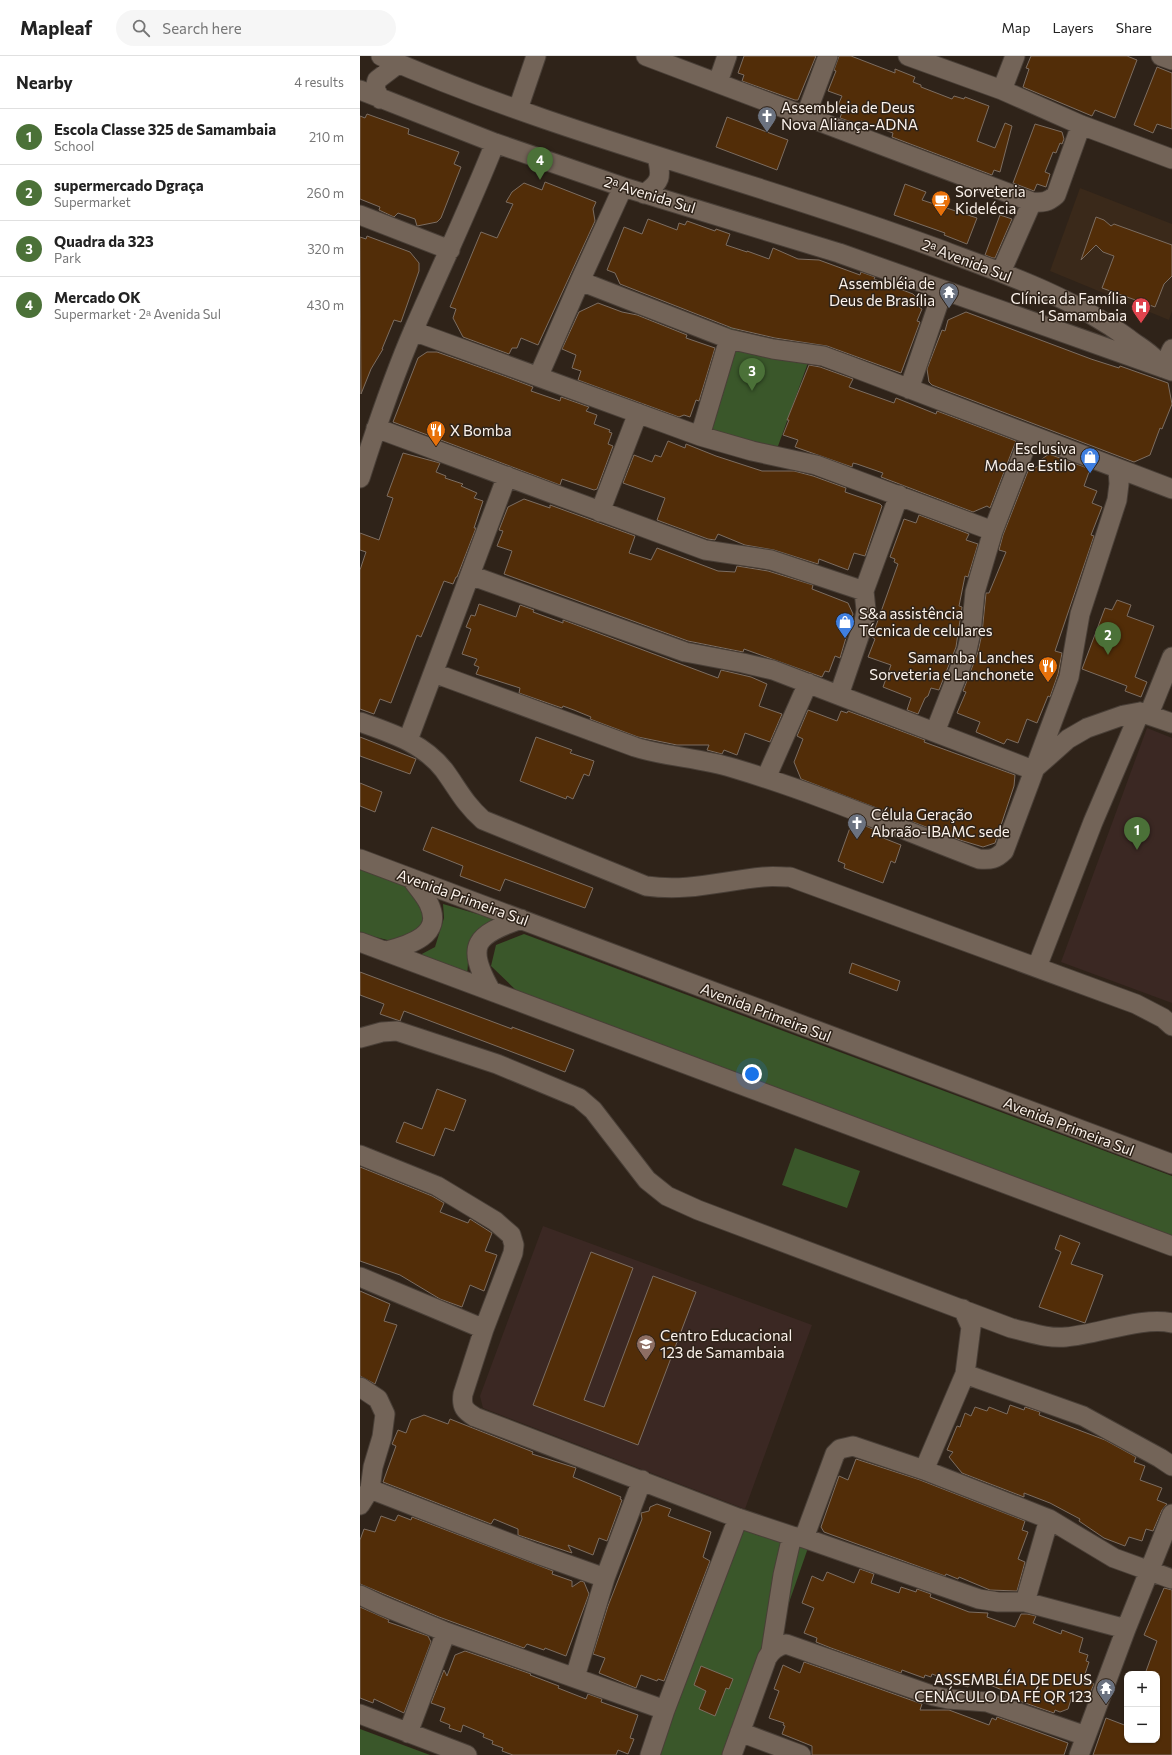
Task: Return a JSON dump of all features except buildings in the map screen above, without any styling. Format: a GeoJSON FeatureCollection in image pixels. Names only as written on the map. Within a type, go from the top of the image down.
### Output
{"type":"FeatureCollection","features":[{"type":"Feature","properties":{"kind":"street","name":"2ᵃ Avenida Sul"},"geometry":{"type":"LineString","coordinates":[[381,56],[398,64],[518,109],[657,157],[778,193],[851,217],[1001,272],[1059,296],[1114,328],[1152,355],[1168,369]]}},
{"type":"Feature","properties":{"kind":"street"},"geometry":{"type":"LineString","coordinates":[[518,109],[536,56]]}},
{"type":"Feature","properties":{"kind":"street"},"geometry":{"type":"LineString","coordinates":[[646,56],[806,115],[1032,202],[1042,203],[1050,200],[1056,195],[1081,125]]}},
{"type":"Feature","properties":{"kind":"street"},"geometry":{"type":"LineString","coordinates":[[718,82],[728,56]]}},
{"type":"Feature","properties":{"kind":"street"},"geometry":{"type":"LineString","coordinates":[[806,115],[828,56]]}},
{"type":"Feature","properties":{"kind":"street"},"geometry":{"type":"LineString","coordinates":[[1002,90],[1015,56]]}},
{"type":"Feature","properties":{"kind":"street"},"geometry":{"type":"LineString","coordinates":[[1161,56],[1172,60]]}},
{"type":"Feature","properties":{"kind":"street"},"geometry":{"type":"LineString","coordinates":[[919,58],[1002,90],[1081,125],[1172,159]]}},
{"type":"Feature","properties":{"kind":"street"},"geometry":{"type":"LineString","coordinates":[[380,100],[375,88],[377,80],[398,64]]}},
{"type":"Feature","properties":{"kind":"street","name":"2ᵃ Avenida Sul"},"geometry":{"type":"LineString","coordinates":[[360,90],[380,100],[495,143],[644,194],[840,253],[1168,369]]}},
{"type":"Feature","properties":{"kind":"street"},"geometry":{"type":"LineString","coordinates":[[360,478],[376,428],[413,331],[450,250],[495,143]]}},
{"type":"Feature","properties":{"kind":"street"},"geometry":{"type":"LineString","coordinates":[[644,194],[658,181],[661,173],[657,157]]}},
{"type":"Feature","properties":{"kind":"street"},"geometry":{"type":"LineString","coordinates":[[539,375],[623,187]]}},
{"type":"Feature","properties":{"kind":"street"},"geometry":{"type":"LineString","coordinates":[[1001,272],[1032,202]]}},
{"type":"Feature","properties":{"kind":"street"},"geometry":{"type":"LineString","coordinates":[[360,215],[450,250]]}},
{"type":"Feature","properties":{"kind":"street"},"geometry":{"type":"LineString","coordinates":[[580,281],[730,339],[773,349],[823,356],[1172,489]]}},
{"type":"Feature","properties":{"kind":"street"},"geometry":{"type":"LineString","coordinates":[[909,389],[943,290]]}},
{"type":"Feature","properties":{"kind":"street"},"geometry":{"type":"LineString","coordinates":[[413,331],[539,375],[700,436],[752,451],[816,465],[993,531]]}},
{"type":"Feature","properties":{"kind":"street"},"geometry":{"type":"LineString","coordinates":[[700,436],[730,339]]}},
{"type":"Feature","properties":{"kind":"street"},"geometry":{"type":"LineString","coordinates":[[1168,369],[1172,349]]}},
{"type":"Feature","properties":{"kind":"street"},"geometry":{"type":"LineString","coordinates":[[600,512],[638,413]]}},
{"type":"Feature","properties":{"kind":"street"},"geometry":{"type":"LineString","coordinates":[[376,428],[705,550],[770,560],[864,591]]}},
{"type":"Feature","properties":{"kind":"street"},"geometry":{"type":"LineString","coordinates":[[935,732],[967,650],[971,632],[975,592],[993,531],[1030,435]]}},
{"type":"Feature","properties":{"kind":"street"},"geometry":{"type":"LineString","coordinates":[[434,673],[635,747],[657,754],[705,761],[766,778],[979,859],[989,860],[997,858],[1004,851],[1033,770],[1070,677],[1080,614],[1116,500],[1119,484],[1118,469]]}},
{"type":"Feature","properties":{"kind":"street"},"geometry":{"type":"LineString","coordinates":[[408,740],[507,476]]}},
{"type":"Feature","properties":{"kind":"street"},"geometry":{"type":"LineString","coordinates":[[839,695],[864,622],[866,610],[864,591],[899,495]]}},
{"type":"Feature","properties":{"kind":"street"},"geometry":{"type":"LineString","coordinates":[[470,575],[685,652],[751,664],[808,683],[1033,770]]}},
{"type":"Feature","properties":{"kind":"street"},"geometry":{"type":"LineString","coordinates":[[1037,967],[1093,822],[1172,657]]}},
{"type":"Feature","properties":{"kind":"street"},"geometry":{"type":"LineString","coordinates":[[766,778],[808,683]]}},
{"type":"Feature","properties":{"kind":"street"},"geometry":{"type":"LineString","coordinates":[[1033,770],[1055,748],[1074,735],[1116,718],[1144,713],[1172,723]]}},
{"type":"Feature","properties":{"kind":"street"},"geometry":{"type":"LineString","coordinates":[[360,722],[408,740],[429,755],[443,769],[470,808],[483,820],[646,886],[666,889],[686,889],[764,876],[790,877],[1136,1004],[1163,1018],[1172,1026]]}},
{"type":"Feature","properties":{"kind":"street","name":"Avenida Primeira Sul"},"geometry":{"type":"LineString","coordinates":[[360,859],[1172,1164]]}},
{"type":"Feature","properties":{"kind":"street"},"geometry":{"type":"LineString","coordinates":[[387,951],[410,945],[420,939],[431,928],[433,917],[429,904],[411,878]]}},
{"type":"Feature","properties":{"kind":"street"},"geometry":{"type":"LineString","coordinates":[[490,989],[480,972],[476,959],[477,945],[484,936],[497,927],[521,919]]}},
{"type":"Feature","properties":{"kind":"street"},"geometry":{"type":"LineString","coordinates":[[360,942],[490,989],[1172,1246]]}},
{"type":"Feature","properties":{"kind":"street"},"geometry":{"type":"LineString","coordinates":[[360,1038],[382,1032],[398,1031],[496,1064],[579,1098],[593,1110],[647,1180],[667,1196],[698,1210],[1011,1328],[1042,1336],[1065,1338],[1148,1322],[1172,1323]]}},
{"type":"Feature","properties":{"kind":"street"},"geometry":{"type":"LineString","coordinates":[[360,1155],[437,1186],[495,1221],[511,1235],[514,1245],[513,1253],[484,1329],[462,1402],[463,1408],[468,1413],[738,1518],[979,1599],[998,1602],[1025,1602],[1126,1629]]}},
{"type":"Feature","properties":{"kind":"street"},"geometry":{"type":"LineString","coordinates":[[360,1277],[484,1329]]}},
{"type":"Feature","properties":{"kind":"street"},"geometry":{"type":"LineString","coordinates":[[924,1470],[965,1374],[971,1327],[964,1309]]}},
{"type":"Feature","properties":{"kind":"street"},"geometry":{"type":"LineString","coordinates":[[965,1374],[1083,1416],[1154,1454],[1172,1466]]}},
{"type":"Feature","properties":{"kind":"street"},"geometry":{"type":"LineString","coordinates":[[360,1388],[378,1399],[385,1414],[382,1437],[365,1497],[605,1578]]}},
{"type":"Feature","properties":{"kind":"street"},"geometry":{"type":"LineString","coordinates":[[732,1755],[771,1651],[783,1575],[798,1537],[835,1454],[840,1449],[853,1446],[924,1470],[1049,1519],[1114,1558],[1172,1579]]}},
{"type":"Feature","properties":{"kind":"street"},"geometry":{"type":"LineString","coordinates":[[575,1677],[605,1578],[642,1480]]}},
{"type":"Feature","properties":{"kind":"street"},"geometry":{"type":"LineString","coordinates":[[1079,1755],[1126,1629],[1172,1514]]}},
{"type":"Feature","properties":{"kind":"street"},"geometry":{"type":"LineString","coordinates":[[650,1755],[665,1710],[738,1518]]}},
{"type":"Feature","properties":{"kind":"street"},"geometry":{"type":"LineString","coordinates":[[1025,1602],[1049,1519]]}},
{"type":"Feature","properties":{"kind":"street"},"geometry":{"type":"LineString","coordinates":[[360,1594],[446,1632],[665,1710]]}},
{"type":"Feature","properties":{"kind":"street"},"geometry":{"type":"LineString","coordinates":[[408,1733],[446,1632]]}},
{"type":"Feature","properties":{"kind":"street"},"geometry":{"type":"LineString","coordinates":[[771,1651],[778,1646],[786,1644],[793,1645],[934,1696],[1001,1705],[1086,1736]]}},
{"type":"Feature","properties":{"kind":"street"},"geometry":{"type":"LineString","coordinates":[[362,1720],[408,1733],[467,1755]]}},
{"type":"Feature","properties":{"kind":"street"},"geometry":{"type":"LineString","coordinates":[[740,1732],[801,1755]]}},
{"type":"Feature","properties":{"kind":"shaded area"},"geometry":{"type":"Polygon","coordinates":[[[1080,188],[1172,224],[1172,311],[1169,320],[1050,271],[1080,188]]]}},
{"type":"Feature","properties":{"kind":"shaded area"},"geometry":{"type":"Polygon","coordinates":[[[1147,728],[1172,738],[1172,1003],[1061,962],[1147,728]]]}},
{"type":"Feature","properties":{"kind":"shaded area","name":"Centro Educacional 123 de Samambaia"},"geometry":{"type":"Polygon","coordinates":[[[543,1226],[812,1325],[745,1509],[483,1408],[480,1396],[543,1226]]]}},
{"type":"Feature","properties":{"kind":"green space"},"geometry":{"type":"Polygon","coordinates":[[[728,327],[773,342],[814,346],[773,460],[690,435],[728,327]]]}},
{"type":"Feature","properties":{"kind":"green space"},"geometry":{"type":"Polygon","coordinates":[[[360,868],[404,885],[425,911],[418,934],[399,943],[360,933],[360,868]]]}},
{"type":"Feature","properties":{"kind":"green space"},"geometry":{"type":"Polygon","coordinates":[[[443,904],[498,920],[478,930],[468,963],[467,977],[418,956],[435,947],[444,918],[443,904]]]}},
{"type":"Feature","properties":{"kind":"green space"},"geometry":{"type":"Polygon","coordinates":[[[524,934],[1172,1176],[1172,1241],[519,993],[491,966],[496,945],[524,934]]]}},
{"type":"Feature","properties":{"kind":"green space"},"geometry":{"type":"Polygon","coordinates":[[[795,1148],[860,1171],[847,1208],[782,1185],[795,1148]]]}},
{"type":"Feature","properties":{"kind":"green space"},"geometry":{"type":"Polygon","coordinates":[[[740,1524],[809,1545],[736,1755],[654,1755],[740,1524]]]}},
{"type":"Feature","properties":{"kind":"green space"},"geometry":{"type":"Polygon","coordinates":[[[360,1729],[430,1755],[360,1755],[360,1729]]]}},
{"type":"Feature","properties":{"kind":"place","name":"Assembleia de Deus Nova Aliança-ADNA"},"geometry":{"type":"Point","coordinates":[767,133]}},
{"type":"Feature","properties":{"kind":"place","name":"Mercado OK"},"geometry":{"type":"Point","coordinates":[540,180]}},
{"type":"Feature","properties":{"kind":"place","name":"Sorveteria Kidelécia"},"geometry":{"type":"Point","coordinates":[941,217]}},
{"type":"Feature","properties":{"kind":"place","name":"Assembléia de Deus de Brasília"},"geometry":{"type":"Point","coordinates":[949,309]}},
{"type":"Feature","properties":{"kind":"place","name":"Clínica da Família 1 Samambaia"},"geometry":{"type":"Point","coordinates":[1141,324]}},
{"type":"Feature","properties":{"kind":"place","name":"Quadra da 323"},"geometry":{"type":"Point","coordinates":[752,391]}},
{"type":"Feature","properties":{"kind":"place","name":"X Bomba"},"geometry":{"type":"Point","coordinates":[436,447]}},
{"type":"Feature","properties":{"kind":"place","name":"Esclusiva Moda e Estilo"},"geometry":{"type":"Point","coordinates":[1090,474]}},
{"type":"Feature","properties":{"kind":"place","name":"S&a assistência Técnica de celulares"},"geometry":{"type":"Point","coordinates":[845,639]}},
{"type":"Feature","properties":{"kind":"place","name":"supermercado Dgraça"},"geometry":{"type":"Point","coordinates":[1108,655]}},
{"type":"Feature","properties":{"kind":"place","name":"Samamba Lanches Sorveteria e Lanchonete"},"geometry":{"type":"Point","coordinates":[1048,683]}},
{"type":"Feature","properties":{"kind":"place","name":"Célula Geração Abraão-IBAMC sede"},"geometry":{"type":"Point","coordinates":[857,840]}},
{"type":"Feature","properties":{"kind":"place","name":"Escola Classe 325 de Samambaia"},"geometry":{"type":"Point","coordinates":[1137,850]}},
{"type":"Feature","properties":{"kind":"place","name":"Centro Educacional 123 de Samambaia"},"geometry":{"type":"Point","coordinates":[646,1361]}},
{"type":"Feature","properties":{"kind":"place","name":"ASSEMBLÉIA DE DEUS CENÁCULO DA FÉ QR 123"},"geometry":{"type":"Point","coordinates":[1106,1705]}}]}
